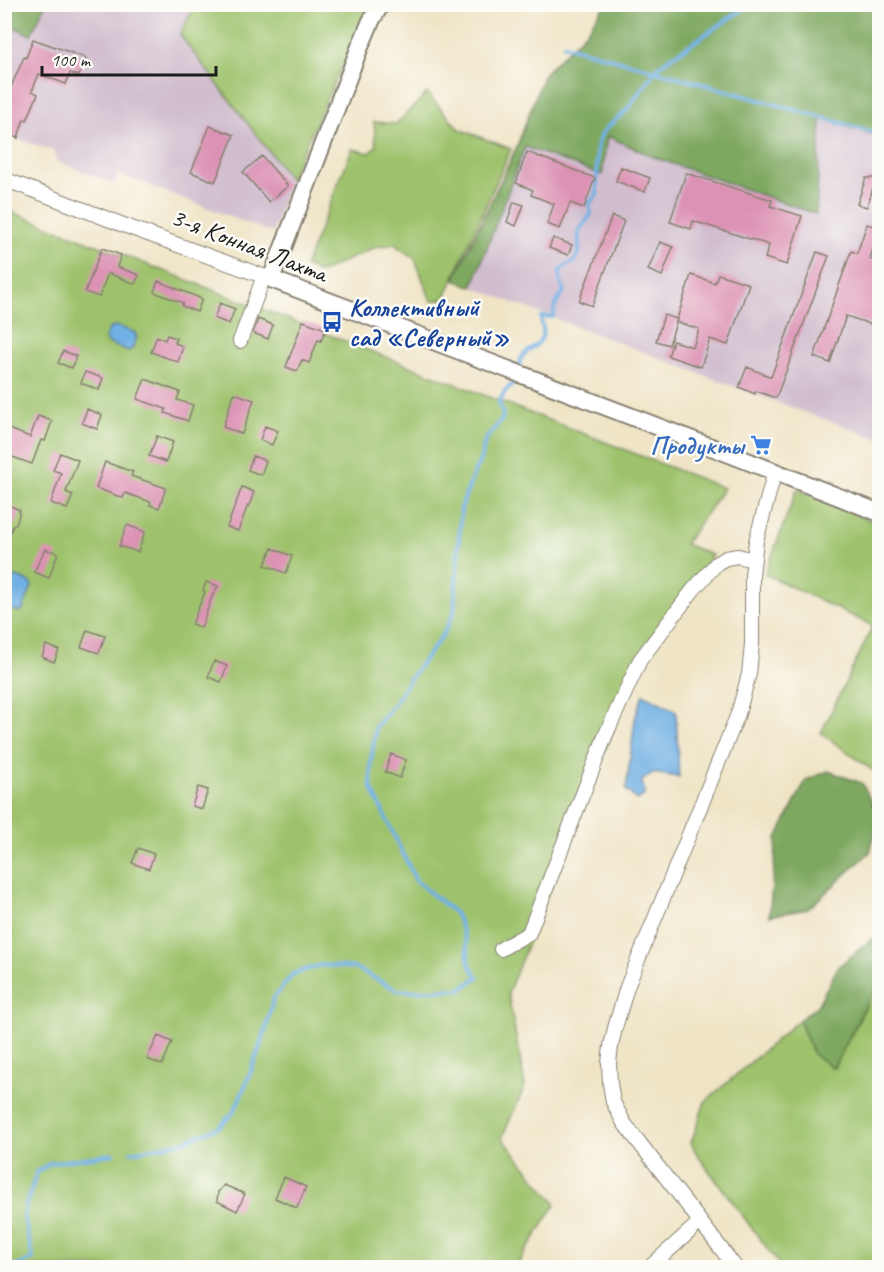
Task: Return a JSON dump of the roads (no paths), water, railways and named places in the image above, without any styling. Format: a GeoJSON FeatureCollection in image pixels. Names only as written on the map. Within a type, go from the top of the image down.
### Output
{"type":"FeatureCollection","features":[{"type":"Feature","properties":{"kind":"main road"},"geometry":{"type":"LineString","coordinates":[[267,278],[358,50],[381,4]]}},
{"type":"Feature","properties":{"kind":"main road","name":"3-я Конная Лахта"},"geometry":{"type":"LineString","coordinates":[[267,278],[775,471],[879,513]]}},
{"type":"Feature","properties":{"kind":"street","name":"3-я Конная Лахта"},"geometry":{"type":"LineString","coordinates":[[4,179],[267,278]]}},
{"type":"Feature","properties":{"kind":"street"},"geometry":{"type":"LineString","coordinates":[[240,341],[267,278]]}},
{"type":"Feature","properties":{"kind":"street"},"geometry":{"type":"LineString","coordinates":[[736,1268],[624,1123],[613,1102],[609,1063],[611,1046],[627,987],[738,714],[749,674],[752,644],[753,560],[775,471]]}},
{"type":"Feature","properties":{"kind":"street"},"geometry":{"type":"LineString","coordinates":[[501,949],[529,933],[606,734],[640,660],[693,590],[717,563],[726,558],[738,556],[753,560]]}},
{"type":"Feature","properties":{"kind":"street"},"geometry":{"type":"LineString","coordinates":[[649,1268],[700,1222]]}},
{"type":"Feature","properties":{"kind":"water"},"geometry":{"type":"Polygon","coordinates":[[[116,326],[134,332],[137,337],[129,351],[108,343],[105,338],[109,329],[116,326]]]}},
{"type":"Feature","properties":{"kind":"water"},"geometry":{"type":"Polygon","coordinates":[[[16,577],[30,582],[32,586],[23,609],[19,612],[5,607],[12,578],[16,577]]]}},
{"type":"Feature","properties":{"kind":"water"},"geometry":{"type":"Polygon","coordinates":[[[643,694],[676,711],[679,777],[652,773],[642,781],[645,795],[637,800],[626,790],[635,719],[643,694]]]}},
{"type":"Feature","properties":{"kind":"waterway"},"geometry":{"type":"LineString","coordinates":[[520,368],[522,357],[542,337],[541,317],[553,317],[555,306],[564,291],[560,280],[562,268],[574,262],[579,253],[579,231],[591,214],[589,203],[597,195],[599,139],[607,127],[626,111],[664,62],[751,4]]}},
{"type":"Feature","properties":{"kind":"waterway"},"geometry":{"type":"LineString","coordinates":[[564,45],[880,134]]}},
{"type":"Feature","properties":{"kind":"waterway"},"geometry":{"type":"LineString","coordinates":[[131,1152],[179,1143],[219,1127],[234,1112],[265,1032],[273,999],[293,974],[321,965],[355,968],[397,990],[412,991],[461,989],[478,977],[469,964],[466,941],[456,914],[416,881],[371,787],[371,761],[376,726],[442,636],[454,613],[461,508],[482,455],[485,440],[502,419],[503,414],[499,403],[505,391],[517,378]]}},
{"type":"Feature","properties":{"kind":"waterway"},"geometry":{"type":"LineString","coordinates":[[12,1268],[33,1259],[24,1217],[37,1172],[50,1163],[113,1154]]}},
{"type":"Feature","properties":{"kind":"place","name":"Коллективный сад «Северный»"},"geometry":{"type":"Point","coordinates":[332,322]}},
{"type":"Feature","properties":{"kind":"place","name":"Продукты"},"geometry":{"type":"Point","coordinates":[761,445]}}]}
